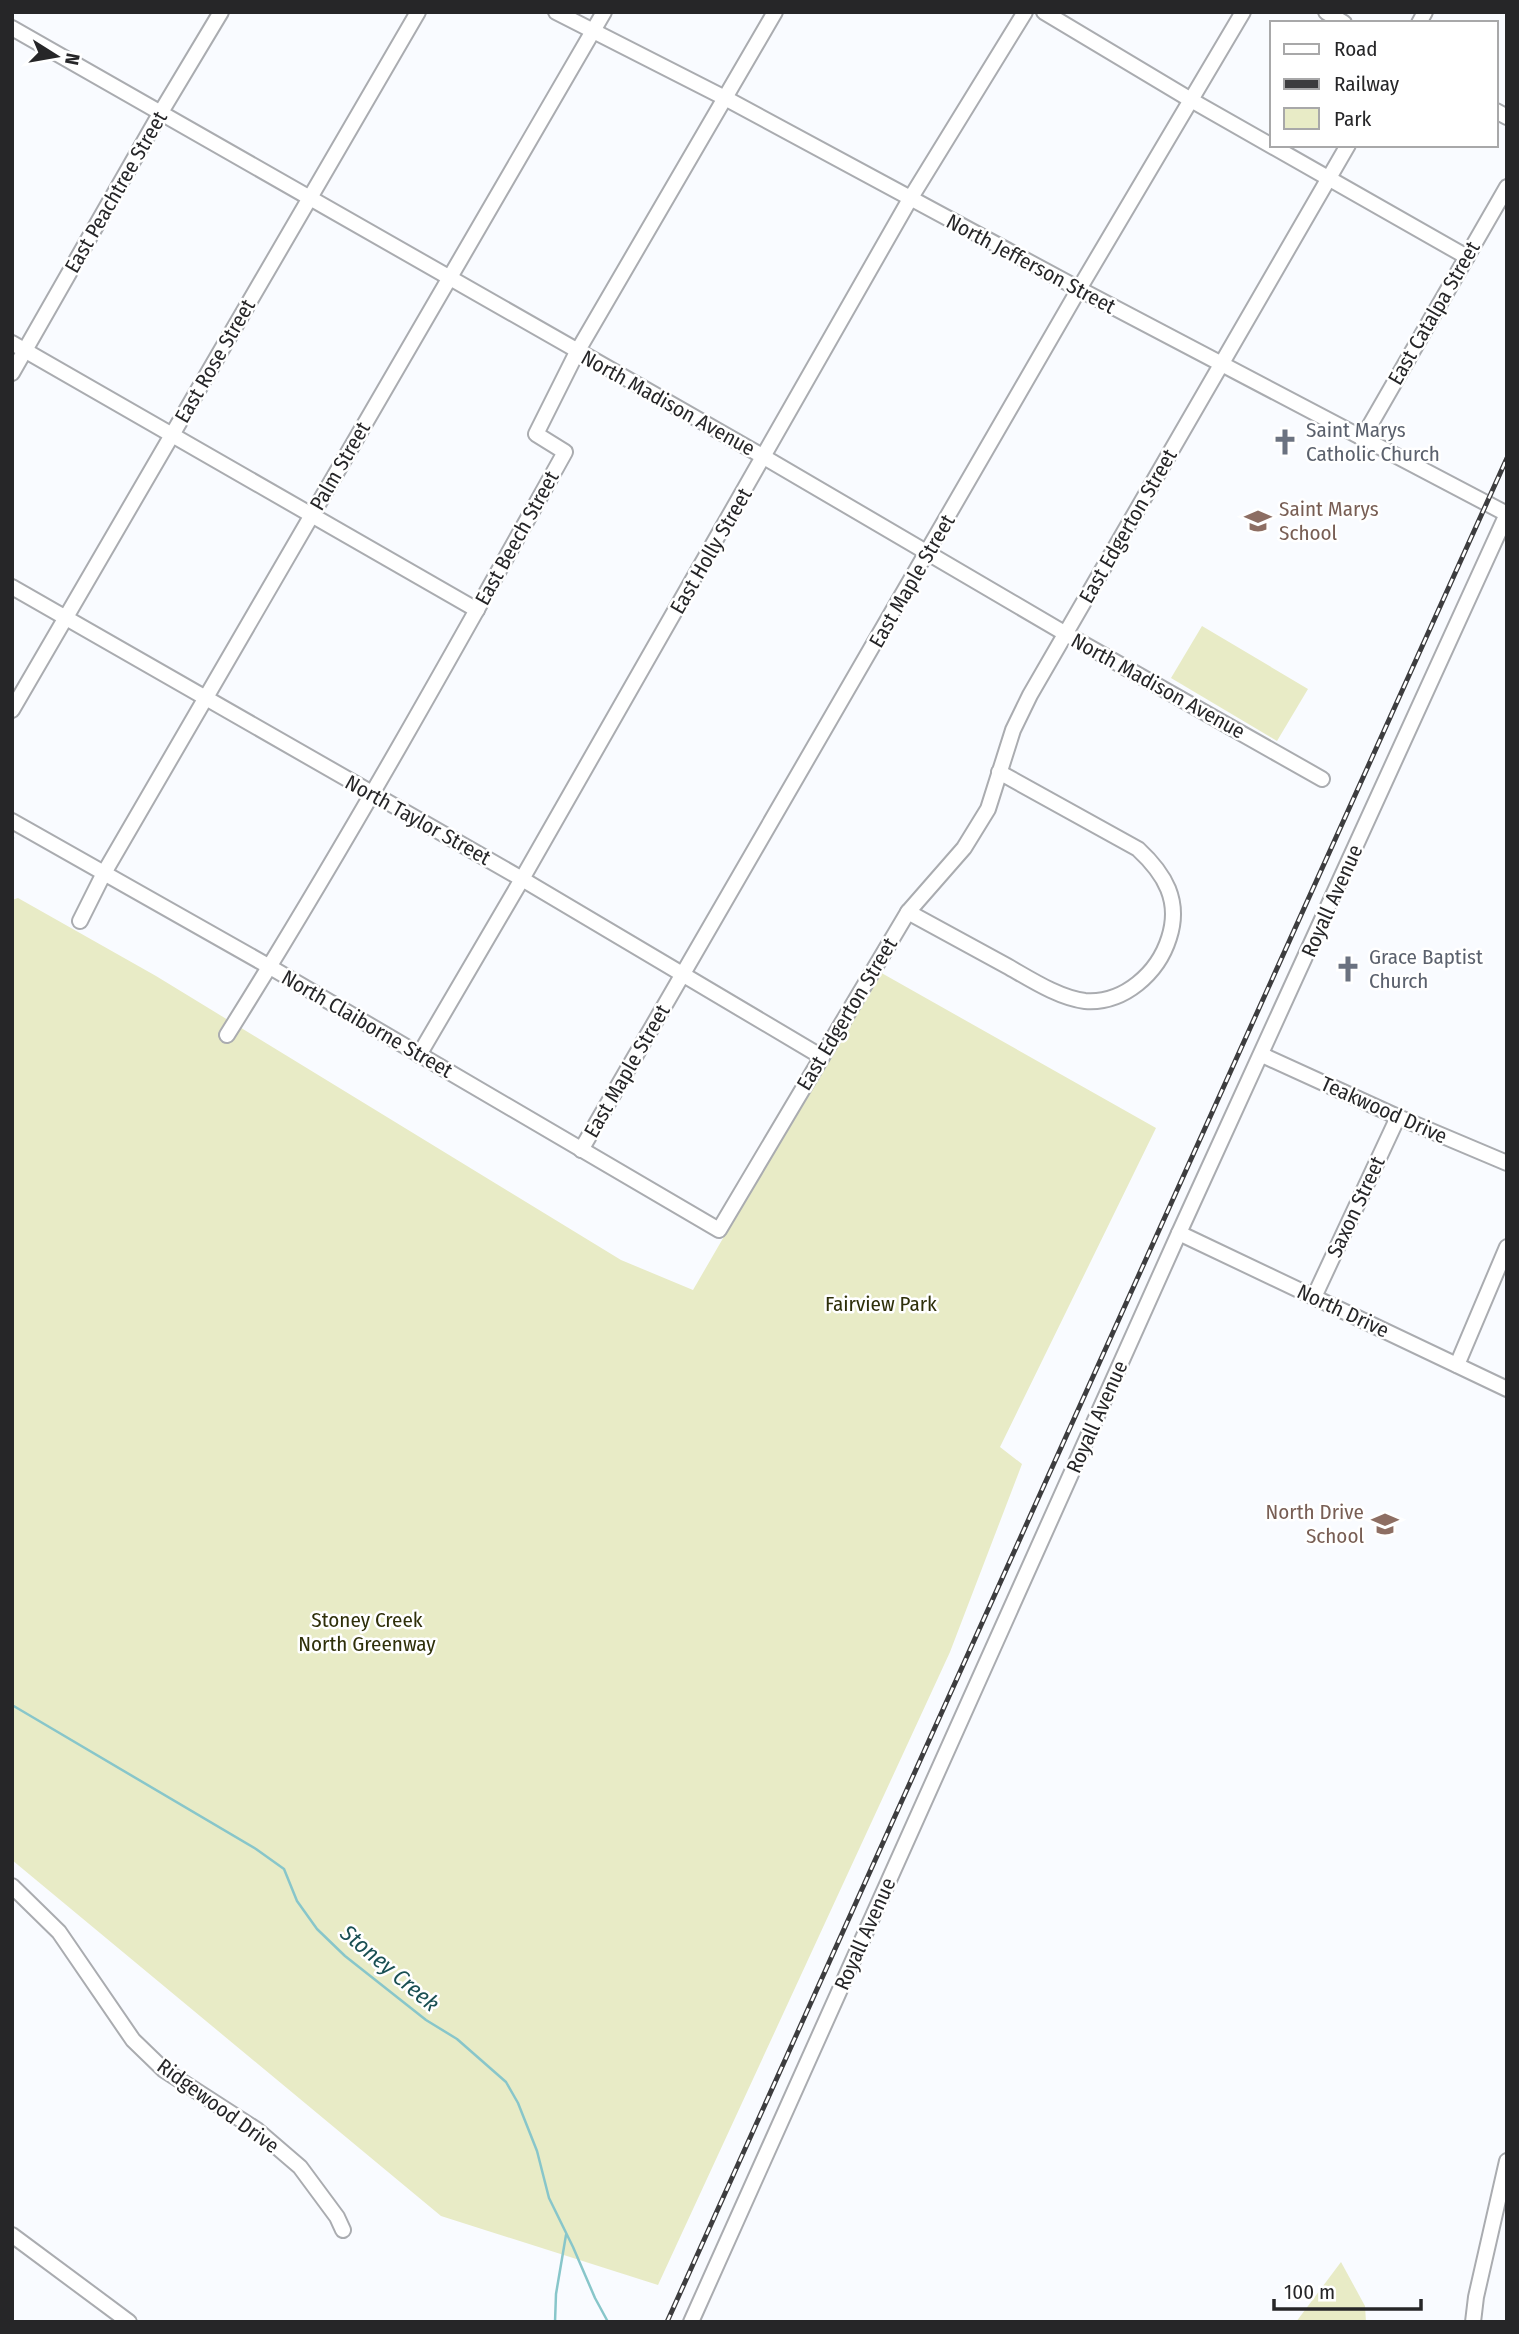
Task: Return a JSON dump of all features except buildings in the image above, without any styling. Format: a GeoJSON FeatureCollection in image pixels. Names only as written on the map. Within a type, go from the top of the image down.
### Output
{"type":"FeatureCollection","features":[{"type":"Feature","properties":{"kind":"street","name":"East Peachtree Street"},"geometry":{"type":"LineString","coordinates":[[12,373],[19,347],[221,12]]}},
{"type":"Feature","properties":{"kind":"street","name":"East Rose Street"},"geometry":{"type":"LineString","coordinates":[[12,710],[418,12]]}},
{"type":"Feature","properties":{"kind":"street","name":"North Jefferson Street"},"geometry":{"type":"LineString","coordinates":[[556,12],[724,97],[1221,365],[1507,514]]}},
{"type":"Feature","properties":{"kind":"street","name":"Palm Street"},"geometry":{"type":"LineString","coordinates":[[80,921],[104,873],[604,12]]}},
{"type":"Feature","properties":{"kind":"street","name":"East Beech Street"},"geometry":{"type":"LineString","coordinates":[[227,1035],[270,967],[477,610],[565,452],[536,434],[577,352],[775,12]]}},
{"type":"Feature","properties":{"kind":"street","name":"East Holly Street"},"geometry":{"type":"LineString","coordinates":[[419,1055],[910,199],[1024,12]]}},
{"type":"Feature","properties":{"kind":"street"},"geometry":{"type":"LineString","coordinates":[[1044,12],[1270,145]]}},
{"type":"Feature","properties":{"kind":"street","name":"East Maple Street"},"geometry":{"type":"LineString","coordinates":[[581,1150],[1079,289],[1243,12]]}},
{"type":"Feature","properties":{"kind":"street","name":"North Madison Avenue"},"geometry":{"type":"LineString","coordinates":[[12,28],[1322,779]]}},
{"type":"Feature","properties":{"kind":"street"},"geometry":{"type":"LineString","coordinates":[[1274,147],[1467,257]]}},
{"type":"Feature","properties":{"kind":"street","name":"East Edgerton Street"},"geometry":{"type":"LineString","coordinates":[[719,1230],[908,912],[964,848],[988,809],[1013,730],[1030,695],[1347,147]]}},
{"type":"Feature","properties":{"kind":"street","name":"East Catalpa Street"},"geometry":{"type":"LineString","coordinates":[[1362,439],[1507,187]]}},
{"type":"Feature","properties":{"kind":"street"},"geometry":{"type":"LineString","coordinates":[[19,347],[477,610]]}},
{"type":"Feature","properties":{"kind":"street","name":"Royall Avenue"},"geometry":{"type":"LineString","coordinates":[[691,2322],[1179,1233],[1507,514]]}},
{"type":"Feature","properties":{"kind":"street","name":"North Taylor Street"},"geometry":{"type":"LineString","coordinates":[[12,587],[684,973],[821,1057]]}},
{"type":"Feature","properties":{"kind":"street"},"geometry":{"type":"LineString","coordinates":[[908,912],[1023,975],[1084,1001],[1123,993],[1147,978],[1165,949],[1175,921],[1170,892],[1157,867],[1138,849],[999,772]]}},
{"type":"Feature","properties":{"kind":"street","name":"North Claiborne Street"},"geometry":{"type":"LineString","coordinates":[[12,821],[270,967],[719,1230]]}},
{"type":"Feature","properties":{"kind":"street","name":"Teakwood Drive"},"geometry":{"type":"LineString","coordinates":[[1262,1055],[1507,1163]]}},
{"type":"Feature","properties":{"kind":"street","name":"Saxon Street"},"geometry":{"type":"LineString","coordinates":[[1314,1297],[1398,1117]]}},
{"type":"Feature","properties":{"kind":"street","name":"North Drive"},"geometry":{"type":"LineString","coordinates":[[1179,1233],[1507,1389]]}},
{"type":"Feature","properties":{"kind":"street"},"geometry":{"type":"LineString","coordinates":[[1457,1365],[1507,1247]]}},
{"type":"Feature","properties":{"kind":"street","name":"Ridgewood Drive"},"geometry":{"type":"LineString","coordinates":[[12,1886],[59,1932],[133,2040],[164,2070],[257,2130],[300,2167],[337,2217],[343,2231]]}},
{"type":"Feature","properties":{"kind":"street"},"geometry":{"type":"LineString","coordinates":[[1474,2322],[1476,2297],[1507,2161]]}},
{"type":"Feature","properties":{"kind":"street"},"geometry":{"type":"LineString","coordinates":[[12,2235],[129,2322]]}},
{"type":"Feature","properties":{"kind":"green space"},"geometry":{"type":"Polygon","coordinates":[[[1202,626],[1308,689],[1277,741],[1171,678],[1202,626]]]}},
{"type":"Feature","properties":{"kind":"green space","name":"Stoney Creek North Greenway"},"geometry":{"type":"Polygon","coordinates":[[[18,898],[156,976],[621,1260],[693,1290],[878,971],[1156,1128],[1000,1447],[1022,1464],[950,1652],[658,2285],[441,2216],[12,1860],[12,900],[18,898]]]}},
{"type":"Feature","properties":{"kind":"green space"},"geometry":{"type":"Polygon","coordinates":[[[1341,2262],[1365,2306],[1366,2322],[1296,2322],[1341,2262]]]}},
{"type":"Feature","properties":{"kind":"waterway","name":"Stoney Creek"},"geometry":{"type":"LineString","coordinates":[[12,1705],[256,1849],[284,1869],[297,1901],[317,1929],[345,1956],[426,2020],[457,2039],[506,2082],[518,2103],[537,2151],[549,2198],[608,2322]]}},
{"type":"Feature","properties":{"kind":"waterway"},"geometry":{"type":"LineString","coordinates":[[555,2322],[556,2294],[566,2235]]}},
{"type":"Feature","properties":{"kind":"railway"},"geometry":{"type":"LineString","coordinates":[[667,2322],[1507,458]]}},
{"type":"Feature","properties":{"kind":"place","name":"Saint Marys Catholic Church"},"geometry":{"type":"Point","coordinates":[1285,442]}},
{"type":"Feature","properties":{"kind":"place","name":"Saint Marys School"},"geometry":{"type":"Point","coordinates":[1258,521]}},
{"type":"Feature","properties":{"kind":"place","name":"Grace Baptist Church"},"geometry":{"type":"Point","coordinates":[1348,969]}},
{"type":"Feature","properties":{"kind":"place","name":"North Drive School"},"geometry":{"type":"Point","coordinates":[1385,1524]}},
{"type":"Feature","properties":{"kind":"park label","name":"Fairview Park"},"geometry":{"type":"Point","coordinates":[881,1304]}}]}
